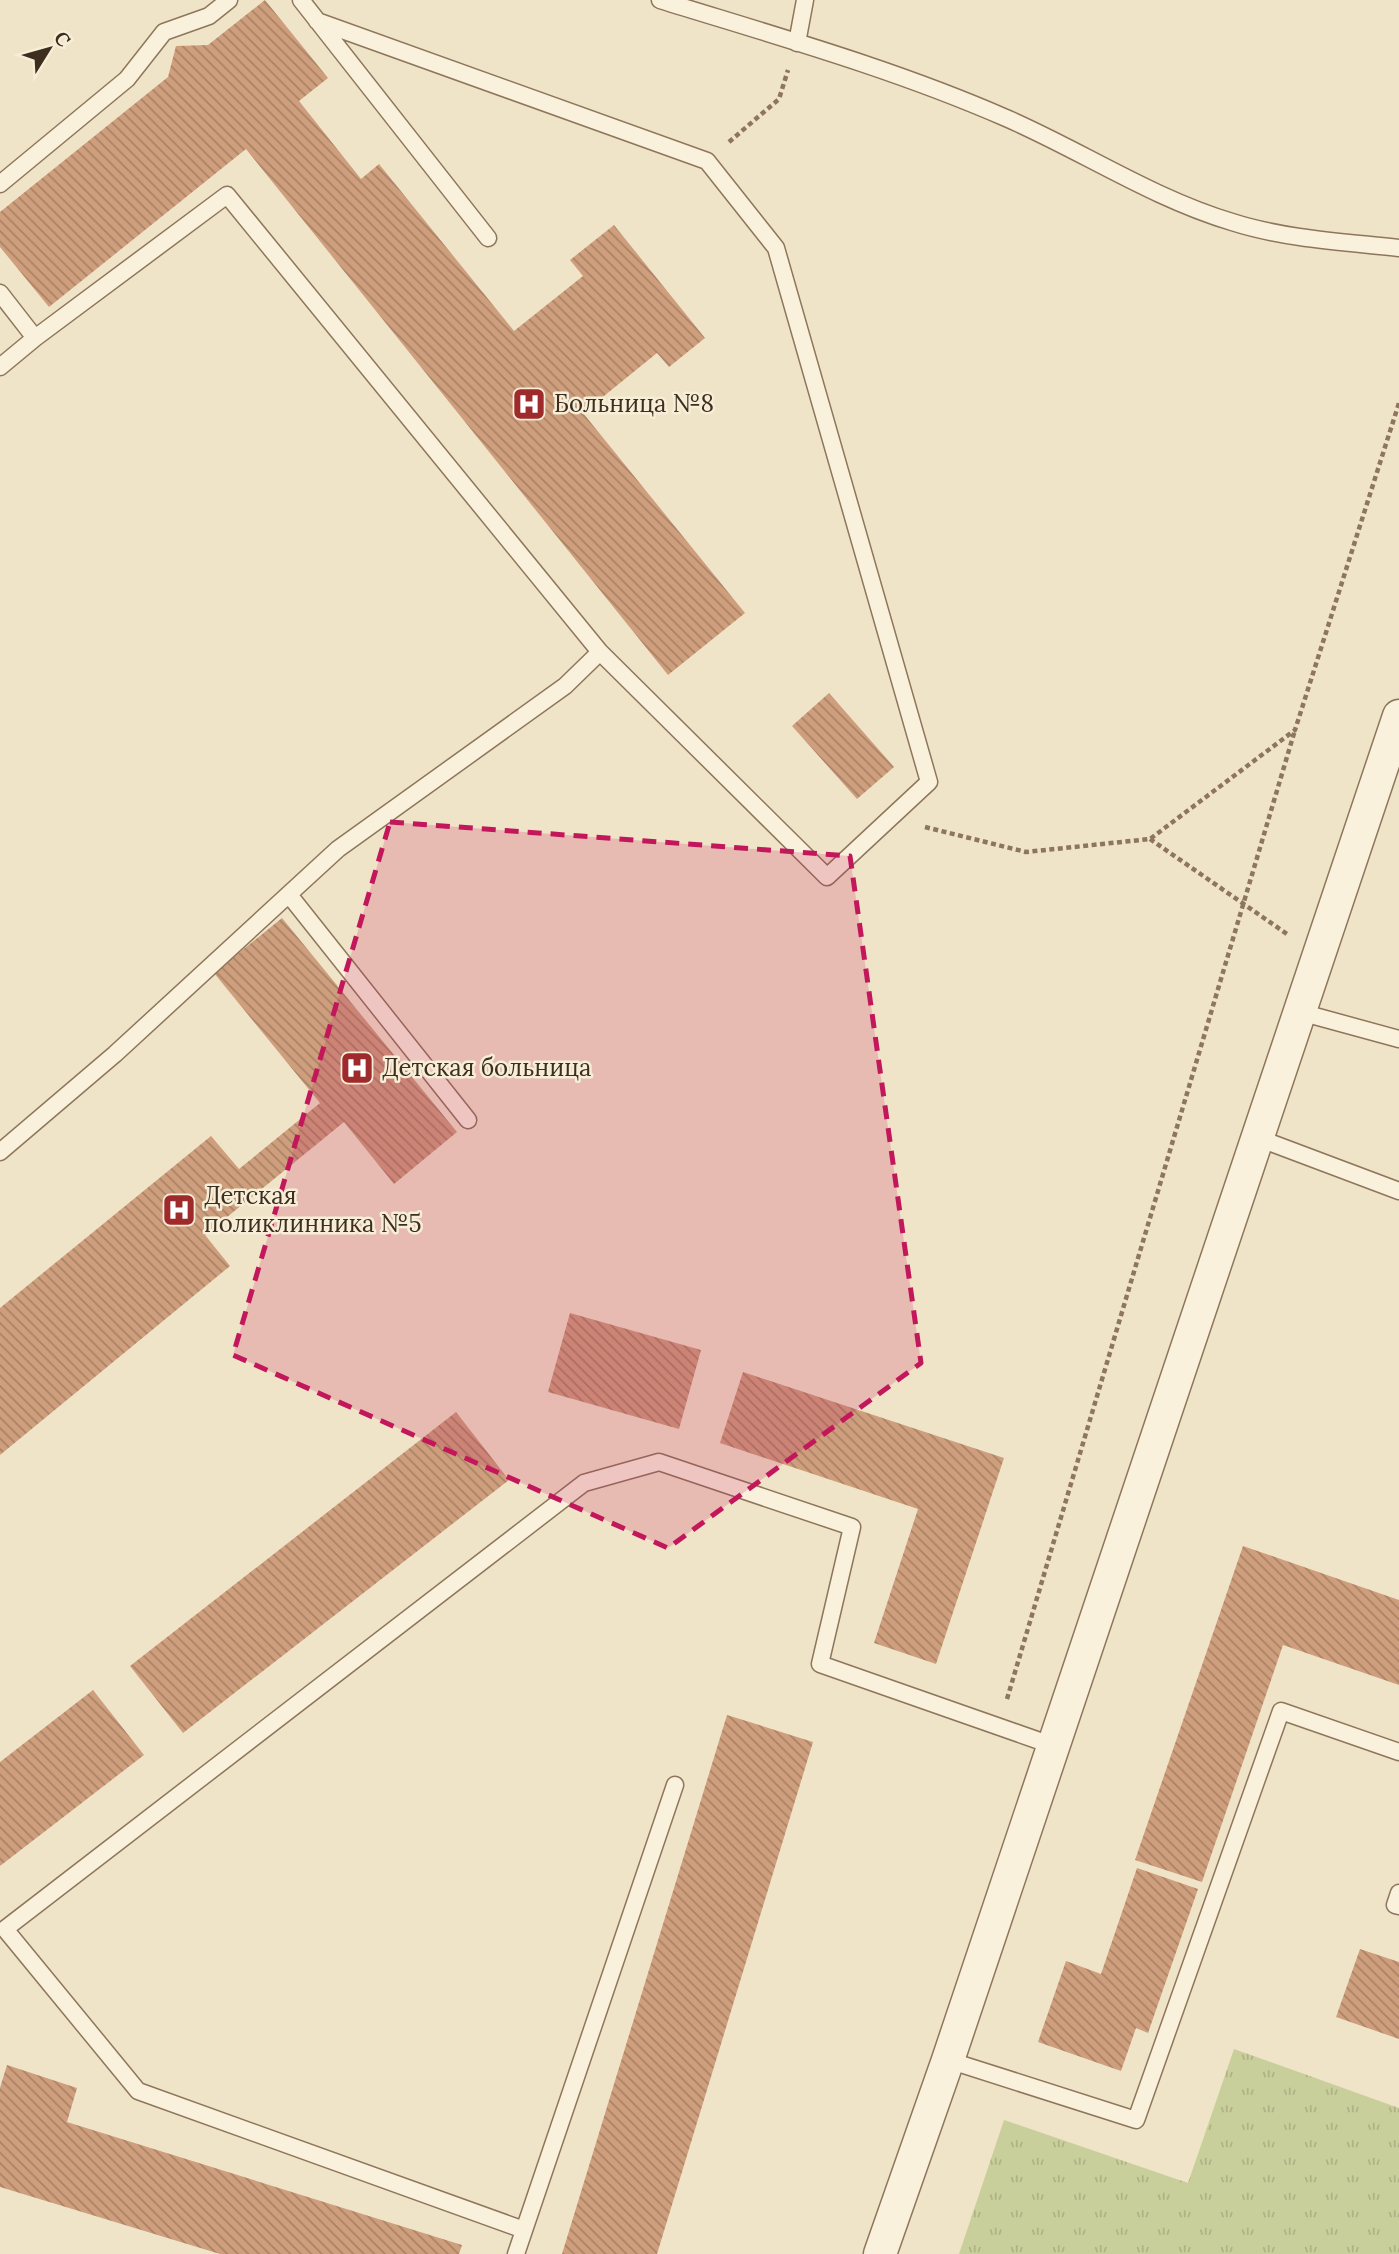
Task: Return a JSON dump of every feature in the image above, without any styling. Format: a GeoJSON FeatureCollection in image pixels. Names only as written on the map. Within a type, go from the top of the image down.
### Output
{"type":"FeatureCollection","features":[{"type":"Feature","properties":{"kind":"street"},"geometry":{"type":"LineString","coordinates":[[880,2254],[1054,1746],[1399,716]]}},
{"type":"Feature","properties":{"kind":"lane"},"geometry":{"type":"LineString","coordinates":[[0,184],[127,79],[164,32],[209,16],[229,0]]}},
{"type":"Feature","properties":{"kind":"lane"},"geometry":{"type":"LineString","coordinates":[[301,0],[488,239]]}},
{"type":"Feature","properties":{"kind":"lane"},"geometry":{"type":"LineString","coordinates":[[660,0],[859,62],[1005,117],[1190,208],[1234,223],[1300,237],[1399,248]]}},
{"type":"Feature","properties":{"kind":"lane"},"geometry":{"type":"LineString","coordinates":[[797,43],[806,0]]}},
{"type":"Feature","properties":{"kind":"lane"},"geometry":{"type":"LineString","coordinates":[[0,367],[227,195],[600,652],[827,877],[929,782],[775,248],[707,161],[317,21]]}},
{"type":"Feature","properties":{"kind":"lane"},"geometry":{"type":"LineString","coordinates":[[0,293],[35,338]]}},
{"type":"Feature","properties":{"kind":"lane"},"geometry":{"type":"LineString","coordinates":[[0,1152],[115,1054],[290,896],[338,849],[565,686],[600,652]]}},
{"type":"Feature","properties":{"kind":"lane"},"geometry":{"type":"LineString","coordinates":[[290,896],[468,1119]]}},
{"type":"Feature","properties":{"kind":"lane"},"geometry":{"type":"LineString","coordinates":[[1300,1013],[1399,1038]]}},
{"type":"Feature","properties":{"kind":"lane"},"geometry":{"type":"LineString","coordinates":[[1258,1138],[1399,1191]]}},
{"type":"Feature","properties":{"kind":"lane"},"geometry":{"type":"LineString","coordinates":[[524,2230],[138,2091],[5,1929],[584,1483],[659,1462],[852,1527],[820,1664],[1054,1746]]}},
{"type":"Feature","properties":{"kind":"lane"},"geometry":{"type":"LineString","coordinates":[[948,2060],[1136,2120],[1281,1711],[1399,1752]]}},
{"type":"Feature","properties":{"kind":"lane"},"geometry":{"type":"LineString","coordinates":[[516,2254],[675,1785]]}},
{"type":"Feature","properties":{"kind":"lane"},"geometry":{"type":"LineString","coordinates":[[1399,1893],[1395,1905],[1399,1906]]}},
{"type":"Feature","properties":{"kind":"path"},"geometry":{"type":"LineString","coordinates":[[707,161],[779,99],[797,43]]}},
{"type":"Feature","properties":{"kind":"path"},"geometry":{"type":"LineString","coordinates":[[998,1727],[1295,730],[1399,403]]}},
{"type":"Feature","properties":{"kind":"path"},"geometry":{"type":"LineString","coordinates":[[890,818],[1026,852],[1150,839],[1295,730]]}},
{"type":"Feature","properties":{"kind":"path"},"geometry":{"type":"LineString","coordinates":[[1150,839],[1319,956]]}},
{"type":"Feature","properties":{"kind":"highlighted area"},"geometry":{"type":"Polygon","coordinates":[[[390,822],[850,856],[921,1363],[668,1548],[233,1355],[390,822]]]}},
{"type":"Feature","properties":{"kind":"green space"},"geometry":{"type":"Polygon","coordinates":[[[1234,2049],[1399,2108],[1399,2254],[959,2254],[1004,2120],[1188,2183],[1234,2049]]]}},
{"type":"Feature","properties":{"kind":"building"},"geometry":{"type":"Polygon","coordinates":[[[265,0],[328,78],[299,101],[361,179],[379,164],[514,331],[583,276],[570,260],[614,225],[705,338],[669,367],[657,353],[583,413],[745,613],[668,675],[246,149],[49,307],[0,247],[0,212],[168,77],[176,46],[208,45],[265,0]]]}},
{"type":"Feature","properties":{"kind":"building"},"geometry":{"type":"Polygon","coordinates":[[[829,693],[894,767],[857,799],[792,726],[829,693]]]}},
{"type":"Feature","properties":{"kind":"building","name":"Детская поликлинника №5"},"geometry":{"type":"Polygon","coordinates":[[[282,918],[457,1132],[394,1184],[344,1122],[205,1235],[230,1266],[0,1455],[0,1308],[211,1136],[239,1169],[320,1103],[214,973],[282,918]]]}},
{"type":"Feature","properties":{"kind":"building"},"geometry":{"type":"Polygon","coordinates":[[[570,1313],[701,1350],[679,1429],[548,1392],[570,1313]]]}},
{"type":"Feature","properties":{"kind":"building"},"geometry":{"type":"Polygon","coordinates":[[[743,1372],[1004,1458],[936,1664],[874,1643],[918,1509],[720,1443],[743,1372]]]}},
{"type":"Feature","properties":{"kind":"building"},"geometry":{"type":"Polygon","coordinates":[[[456,1412],[509,1480],[183,1733],[130,1666],[456,1412]]]}},
{"type":"Feature","properties":{"kind":"building"},"geometry":{"type":"Polygon","coordinates":[[[1243,1546],[1399,1600],[1399,1685],[1283,1645],[1202,1882],[1135,1860],[1243,1546]]]}},
{"type":"Feature","properties":{"kind":"building"},"geometry":{"type":"Polygon","coordinates":[[[93,1690],[144,1755],[0,1866],[0,1762],[93,1690]]]}},
{"type":"Feature","properties":{"kind":"building"},"geometry":{"type":"Polygon","coordinates":[[[727,1715],[813,1742],[657,2254],[562,2254],[727,1715]]]}},
{"type":"Feature","properties":{"kind":"building"},"geometry":{"type":"Polygon","coordinates":[[[1137,1868],[1198,1889],[1148,2033],[1136,2028],[1121,2071],[1038,2042],[1066,1961],[1101,1974],[1137,1868]]]}},
{"type":"Feature","properties":{"kind":"building"},"geometry":{"type":"Polygon","coordinates":[[[1360,1949],[1399,1962],[1399,2039],[1336,2017],[1360,1949]]]}},
{"type":"Feature","properties":{"kind":"building"},"geometry":{"type":"Polygon","coordinates":[[[7,2065],[77,2088],[67,2122],[462,2245],[459,2254],[220,2254],[0,2187],[0,2088],[7,2065]]]}},
{"type":"Feature","properties":{"kind":"place","name":"Больница №8"},"geometry":{"type":"Point","coordinates":[529,404]}},
{"type":"Feature","properties":{"kind":"place","name":"Детская больница"},"geometry":{"type":"Point","coordinates":[357,1068]}},
{"type":"Feature","properties":{"kind":"place","name":"Детская поликлинника №5"},"geometry":{"type":"Point","coordinates":[179,1210]}}]}
